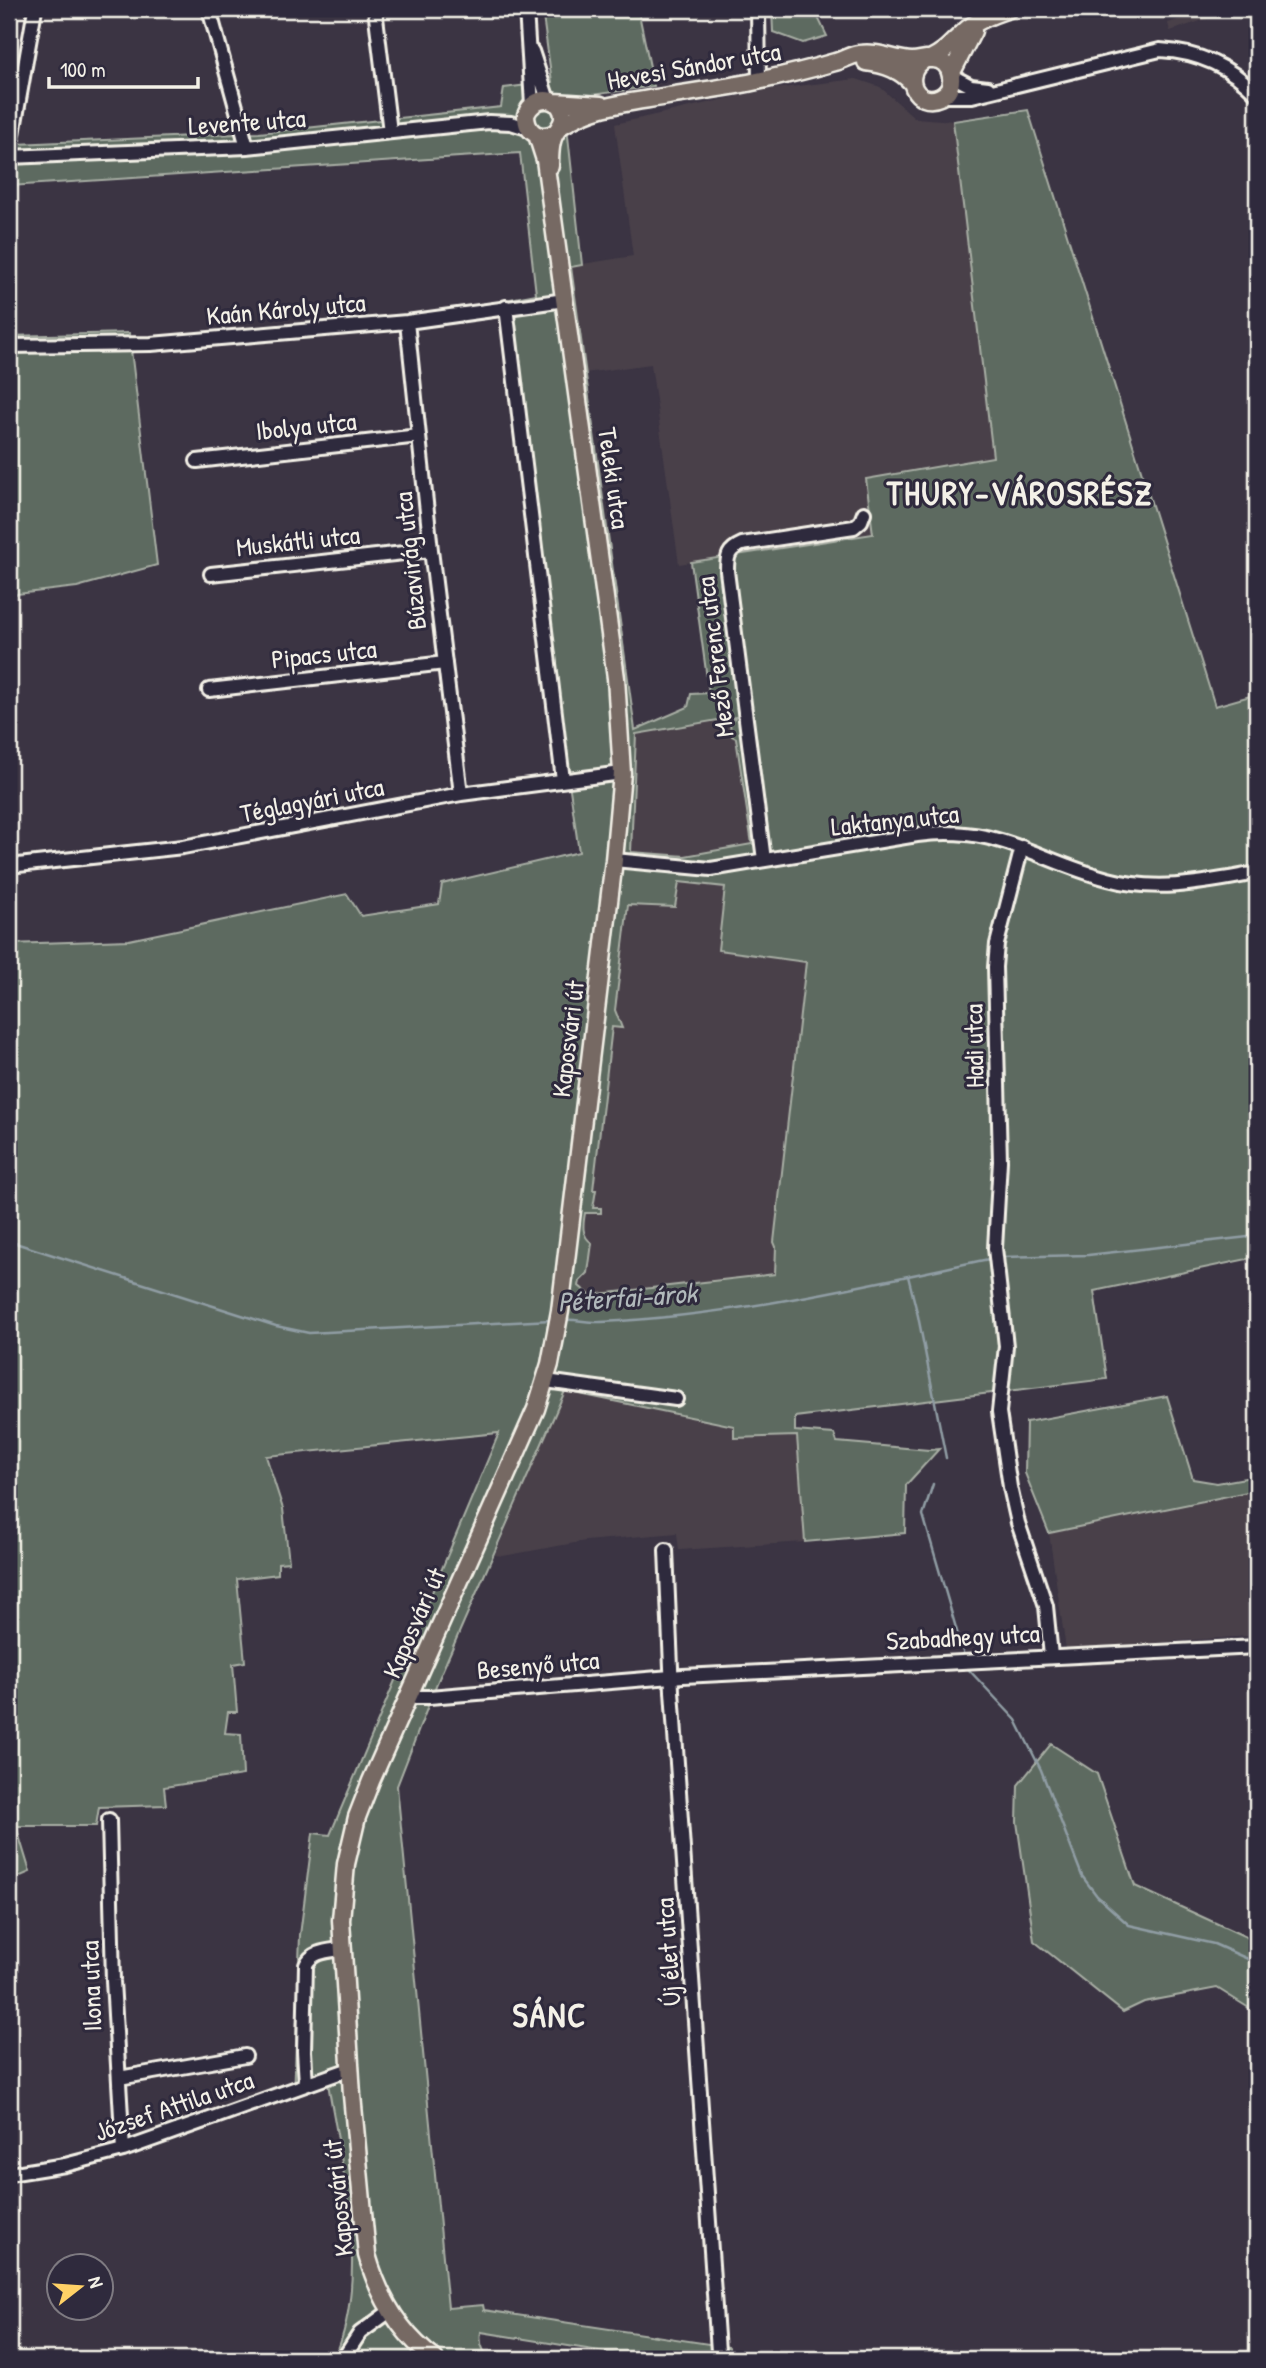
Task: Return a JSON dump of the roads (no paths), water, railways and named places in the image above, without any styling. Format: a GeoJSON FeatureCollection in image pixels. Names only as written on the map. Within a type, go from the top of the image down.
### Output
{"type":"FeatureCollection","features":[{"type":"Feature","properties":{"kind":"main road"},"geometry":{"type":"LineString","coordinates":[[977,23],[951,75],[949,90],[942,96],[930,99],[918,94],[912,83],[914,69],[927,59],[943,53],[977,23],[1009,9]]}},
{"type":"Feature","properties":{"kind":"main road","name":"Hevesi Sándor utca"},"geometry":{"type":"LineString","coordinates":[[558,130],[607,105],[758,81],[857,54],[875,53],[909,61],[927,59]]}},
{"type":"Feature","properties":{"kind":"main road"},"geometry":{"type":"LineString","coordinates":[[927,59],[941,61],[951,75]]}},
{"type":"Feature","properties":{"kind":"main road","name":"Hevesi Sándor utca"},"geometry":{"type":"LineString","coordinates":[[839,61],[883,65],[912,83]]}},
{"type":"Feature","properties":{"kind":"main road"},"geometry":{"type":"LineString","coordinates":[[551,101],[561,111],[558,130],[544,137],[533,132],[526,121],[530,107],[537,101],[551,101],[607,105]]}},
{"type":"Feature","properties":{"kind":"main road","name":"Teleki utca"},"geometry":{"type":"LineString","coordinates":[[550,190],[551,153],[558,130]]}},
{"type":"Feature","properties":{"kind":"main road","name":"Teleki utca"},"geometry":{"type":"LineString","coordinates":[[533,132],[545,156],[550,190],[616,678],[622,773]]}},
{"type":"Feature","properties":{"kind":"main road","name":"Kaposvári út"},"geometry":{"type":"LineString","coordinates":[[435,2359],[407,2333],[390,2311],[378,2288],[367,2255],[341,1950],[346,1864],[353,1833],[371,1781],[520,1446],[546,1381],[559,1317],[622,773]]}},
{"type":"Feature","properties":{"kind":"street"},"geometry":{"type":"LineString","coordinates":[[9,157],[35,9]]}},
{"type":"Feature","properties":{"kind":"street"},"geometry":{"type":"LineString","coordinates":[[209,9],[247,147]]}},
{"type":"Feature","properties":{"kind":"street"},"geometry":{"type":"LineString","coordinates":[[374,9],[390,132]]}},
{"type":"Feature","properties":{"kind":"street"},"geometry":{"type":"LineString","coordinates":[[526,9],[530,107]]}},
{"type":"Feature","properties":{"kind":"street"},"geometry":{"type":"LineString","coordinates":[[758,9],[758,81]]}},
{"type":"Feature","properties":{"kind":"street"},"geometry":{"type":"LineString","coordinates":[[529,44],[551,101]]}},
{"type":"Feature","properties":{"kind":"street"},"geometry":{"type":"LineString","coordinates":[[942,96],[966,97],[1160,50],[1203,57],[1237,76],[1257,94]]}},
{"type":"Feature","properties":{"kind":"street"},"geometry":{"type":"LineString","coordinates":[[951,75],[971,86],[995,89]]}},
{"type":"Feature","properties":{"kind":"street","name":"Levente utca"},"geometry":{"type":"LineString","coordinates":[[489,122],[530,107]]}},
{"type":"Feature","properties":{"kind":"street","name":"Levente utca"},"geometry":{"type":"LineString","coordinates":[[9,157],[247,147],[489,122],[511,123],[533,132]]}},
{"type":"Feature","properties":{"kind":"street","name":"Kaán Károly utca"},"geometry":{"type":"LineString","coordinates":[[9,346],[152,344],[407,322],[565,300]]}},
{"type":"Feature","properties":{"kind":"street"},"geometry":{"type":"LineString","coordinates":[[506,307],[563,780]]}},
{"type":"Feature","properties":{"kind":"street","name":"Búzavirág utca"},"geometry":{"type":"LineString","coordinates":[[407,322],[461,794]]}},
{"type":"Feature","properties":{"kind":"street","name":"Ibolya utca"},"geometry":{"type":"LineString","coordinates":[[197,461],[419,436]]}},
{"type":"Feature","properties":{"kind":"street","name":"Mező Ferenc utca"},"geometry":{"type":"LineString","coordinates":[[764,860],[727,555],[732,549],[743,544],[854,527],[861,521],[864,513]]}},
{"type":"Feature","properties":{"kind":"street","name":"Muskátli utca"},"geometry":{"type":"LineString","coordinates":[[211,574],[431,550]]}},
{"type":"Feature","properties":{"kind":"street","name":"Pipacs utca"},"geometry":{"type":"LineString","coordinates":[[209,690],[445,663]]}},
{"type":"Feature","properties":{"kind":"street","name":"Téglagyári utca"},"geometry":{"type":"LineString","coordinates":[[9,866],[206,843],[461,794],[622,773]]}},
{"type":"Feature","properties":{"kind":"street","name":"Laktanya utca"},"geometry":{"type":"LineString","coordinates":[[614,860],[698,869],[951,831],[988,836],[1095,875],[1140,886],[1180,887],[1257,873]]}},
{"type":"Feature","properties":{"kind":"street","name":"Hadi utca"},"geometry":{"type":"LineString","coordinates":[[1021,847],[997,944],[996,958],[1000,1161],[995,1248],[1006,1346],[1000,1396],[1002,1436],[1018,1523],[1046,1606],[1051,1656]]}},
{"type":"Feature","properties":{"kind":"street"},"geometry":{"type":"LineString","coordinates":[[546,1381],[676,1399]]}},
{"type":"Feature","properties":{"kind":"street","name":"Új élet utca"},"geometry":{"type":"LineString","coordinates":[[666,1550],[672,1676],[718,2351]]}},
{"type":"Feature","properties":{"kind":"street","name":"Szabadhegy utca"},"geometry":{"type":"LineString","coordinates":[[672,1676],[1257,1647]]}},
{"type":"Feature","properties":{"kind":"street","name":"Besenyő utca"},"geometry":{"type":"LineString","coordinates":[[408,1697],[672,1676]]}},
{"type":"Feature","properties":{"kind":"street","name":"Ilona utca"},"geometry":{"type":"LineString","coordinates":[[109,1820],[113,1981],[123,2150]]}},
{"type":"Feature","properties":{"kind":"street"},"geometry":{"type":"LineString","coordinates":[[306,2084],[306,1965],[310,1956],[341,1950]]}},
{"type":"Feature","properties":{"kind":"street","name":"József Attila utca"},"geometry":{"type":"LineString","coordinates":[[119,2078],[246,2056]]}},
{"type":"Feature","properties":{"kind":"street","name":"József Attila utca"},"geometry":{"type":"LineString","coordinates":[[9,2174],[65,2165],[123,2150],[350,2069]]}},
{"type":"Feature","properties":{"kind":"street"},"geometry":{"type":"LineString","coordinates":[[344,2359],[360,2333],[390,2311]]}},
{"type":"Feature","properties":{"kind":"waterway","name":"Péterfai-árok"},"geometry":{"type":"LineString","coordinates":[[999,1257],[1088,1255],[1257,1236]]}},
{"type":"Feature","properties":{"kind":"waterway","name":"Péterfai-árok"},"geometry":{"type":"LineString","coordinates":[[9,1241],[276,1326],[309,1333],[551,1320]]}},
{"type":"Feature","properties":{"kind":"waterway","name":"Péterfai-árok"},"geometry":{"type":"LineString","coordinates":[[564,1320],[596,1322],[650,1319],[749,1306],[847,1289],[993,1258]]}},
{"type":"Feature","properties":{"kind":"waterway"},"geometry":{"type":"LineString","coordinates":[[908,1276],[946,1458]]}},
{"type":"Feature","properties":{"kind":"waterway"},"geometry":{"type":"LineString","coordinates":[[933,1484],[923,1515],[963,1652]]}},
{"type":"Feature","properties":{"kind":"waterway"},"geometry":{"type":"LineString","coordinates":[[969,1670],[1016,1720],[1041,1770],[1082,1876],[1097,1896],[1129,1925],[1214,1944],[1257,1963]]}},
{"type":"Feature","properties":{"kind":"district","name":"THURY-VÁROSRÉSZ"},"geometry":{"type":"Point","coordinates":[1020,493]}},
{"type":"Feature","properties":{"kind":"district","name":"SÁNC"},"geometry":{"type":"Point","coordinates":[550,2015]}}]}
